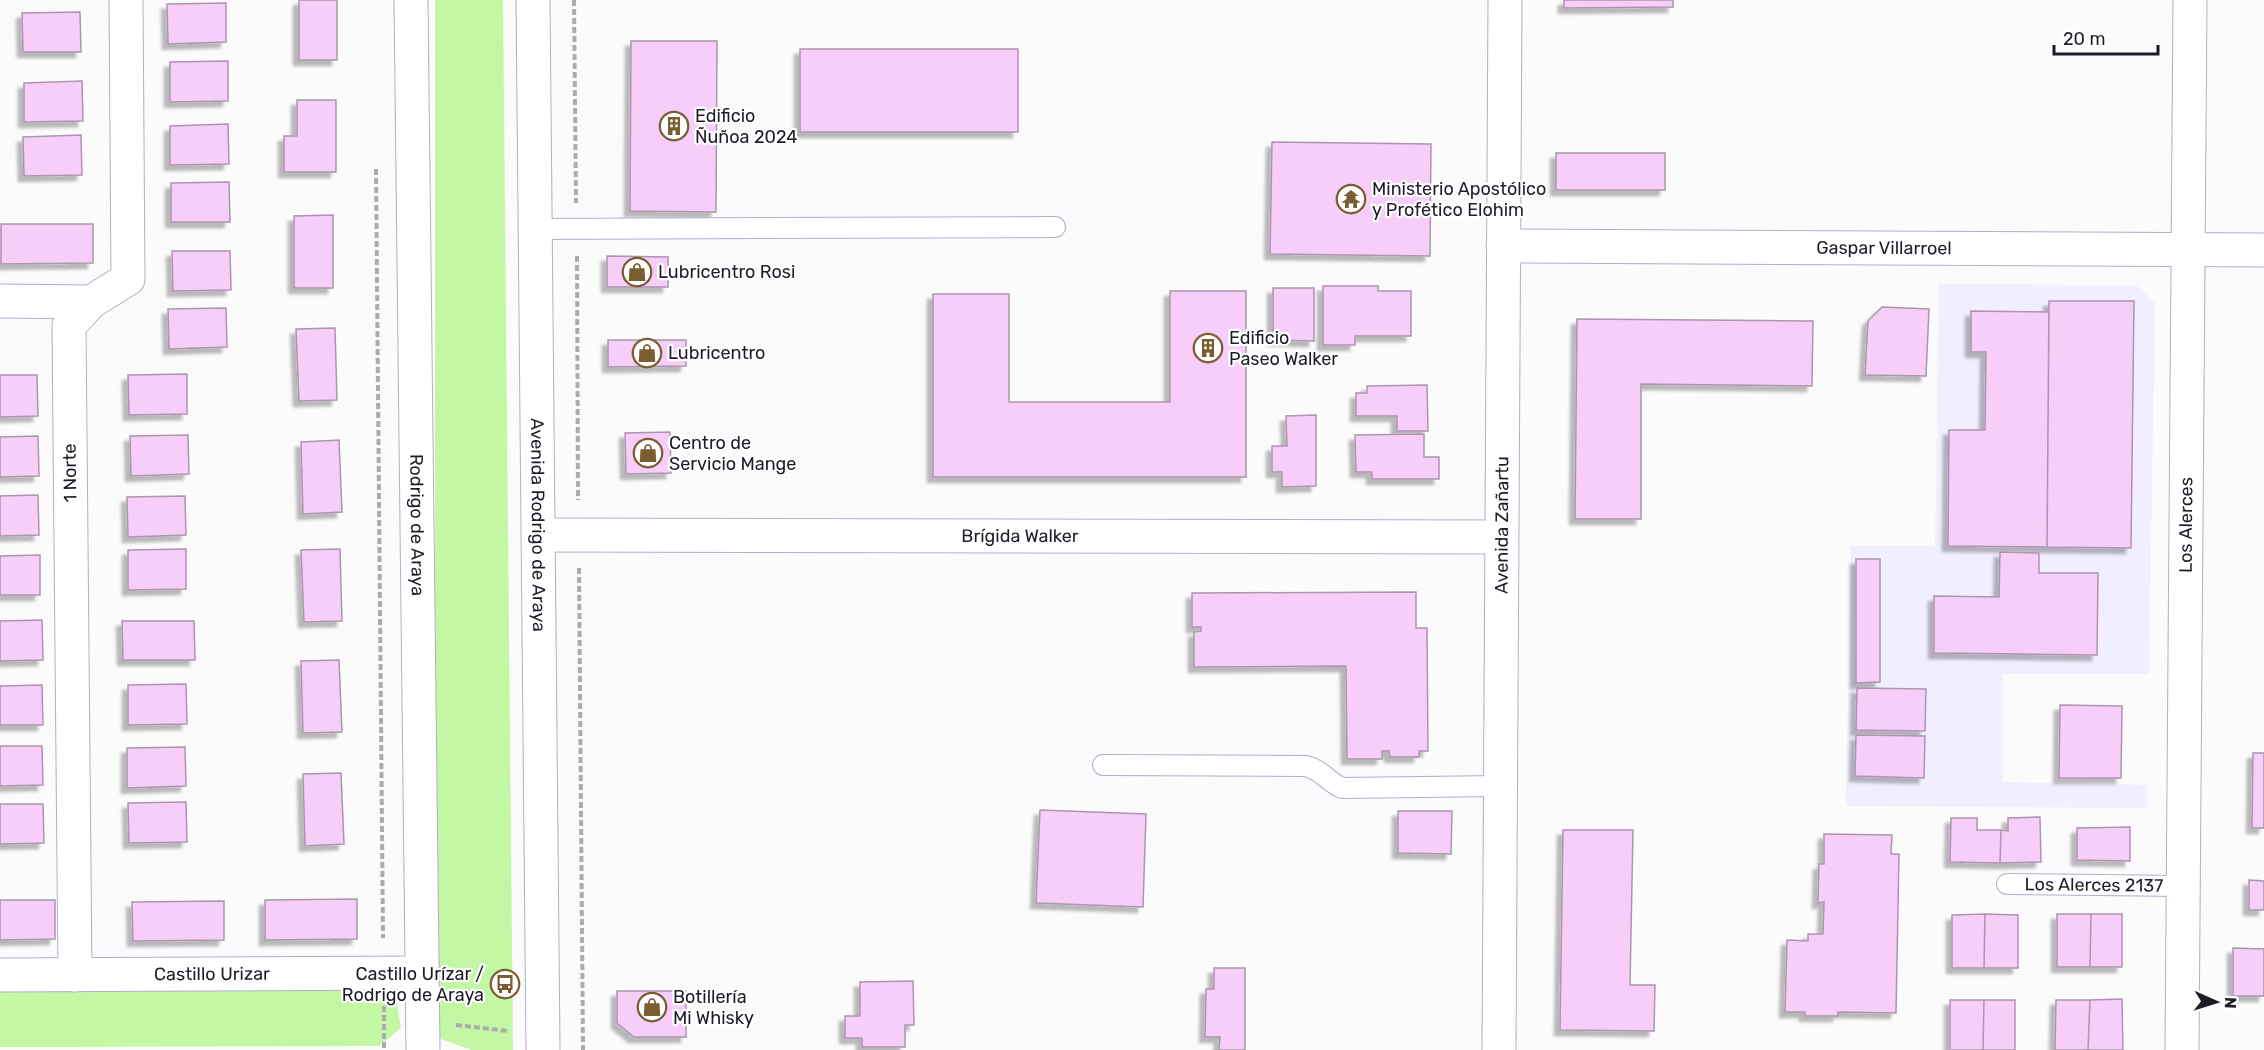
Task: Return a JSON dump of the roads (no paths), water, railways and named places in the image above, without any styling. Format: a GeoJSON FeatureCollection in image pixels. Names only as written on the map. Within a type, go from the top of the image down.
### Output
{"type":"FeatureCollection","features":[{"type":"Feature","properties":{"kind":"street","name":"1 Norte"},"geometry":{"type":"LineString","coordinates":[[75,975],[69,326],[91,302],[128,279],[126,0]]}},
{"type":"Feature","properties":{"kind":"street","name":"Rodrigo de Araya"},"geometry":{"type":"LineString","coordinates":[[411,0],[423,1036]]}},
{"type":"Feature","properties":{"kind":"street","name":"Avenida Rodrigo de Araya"},"geometry":{"type":"LineString","coordinates":[[534,0],[534,230],[543,1043]]}},
{"type":"Feature","properties":{"kind":"street","name":"Avenida Zañartu"},"geometry":{"type":"LineString","coordinates":[[1499,1050],[1504,0]]}},
{"type":"Feature","properties":{"kind":"street","name":"Los Alerces"},"geometry":{"type":"LineString","coordinates":[[2182,1050],[2190,0]]}},
{"type":"Feature","properties":{"kind":"street","name":"Gaspar Villarroel"},"geometry":{"type":"LineString","coordinates":[[1503,246],[2264,250]]}},
{"type":"Feature","properties":{"kind":"street"},"geometry":{"type":"LineString","coordinates":[[0,301],[91,302]]}},
{"type":"Feature","properties":{"kind":"street","name":"Brígida Walker"},"geometry":{"type":"LineString","coordinates":[[538,536],[1501,537]]}},
{"type":"Feature","properties":{"kind":"street","name":"Castillo Urizar"},"geometry":{"type":"LineString","coordinates":[[0,975],[422,973]]}},
{"type":"Feature","properties":{"kind":"lane"},"geometry":{"type":"LineString","coordinates":[[534,230],[1055,227]]}},
{"type":"Feature","properties":{"kind":"lane"},"geometry":{"type":"LineString","coordinates":[[1103,765],[1306,766],[1315,768],[1328,780],[1342,788],[1500,786]]}},
{"type":"Feature","properties":{"kind":"lane","name":"Los Alerces 2137"},"geometry":{"type":"LineString","coordinates":[[2007,884],[2183,886]]}},
{"type":"Feature","properties":{"kind":"place","name":"Edificio Ñuñoa 2024"},"geometry":{"type":"Point","coordinates":[674,126]}},
{"type":"Feature","properties":{"kind":"place","name":"Ministerio Apostólico y Profético Elohim"},"geometry":{"type":"Point","coordinates":[1351,199]}},
{"type":"Feature","properties":{"kind":"place","name":"Lubricentro Rosi"},"geometry":{"type":"Point","coordinates":[637,272]}},
{"type":"Feature","properties":{"kind":"place","name":"Edificio Paseo Walker"},"geometry":{"type":"Point","coordinates":[1208,348]}},
{"type":"Feature","properties":{"kind":"place","name":"Lubricentro"},"geometry":{"type":"Point","coordinates":[647,353]}},
{"type":"Feature","properties":{"kind":"place","name":"Centro de Servicio Mange"},"geometry":{"type":"Point","coordinates":[648,453]}},
{"type":"Feature","properties":{"kind":"place","name":"Castillo Urízar / Rodrigo de Araya"},"geometry":{"type":"Point","coordinates":[505,984]}},
{"type":"Feature","properties":{"kind":"place","name":"Botillería Mi Whisky"},"geometry":{"type":"Point","coordinates":[652,1007]}}]}
